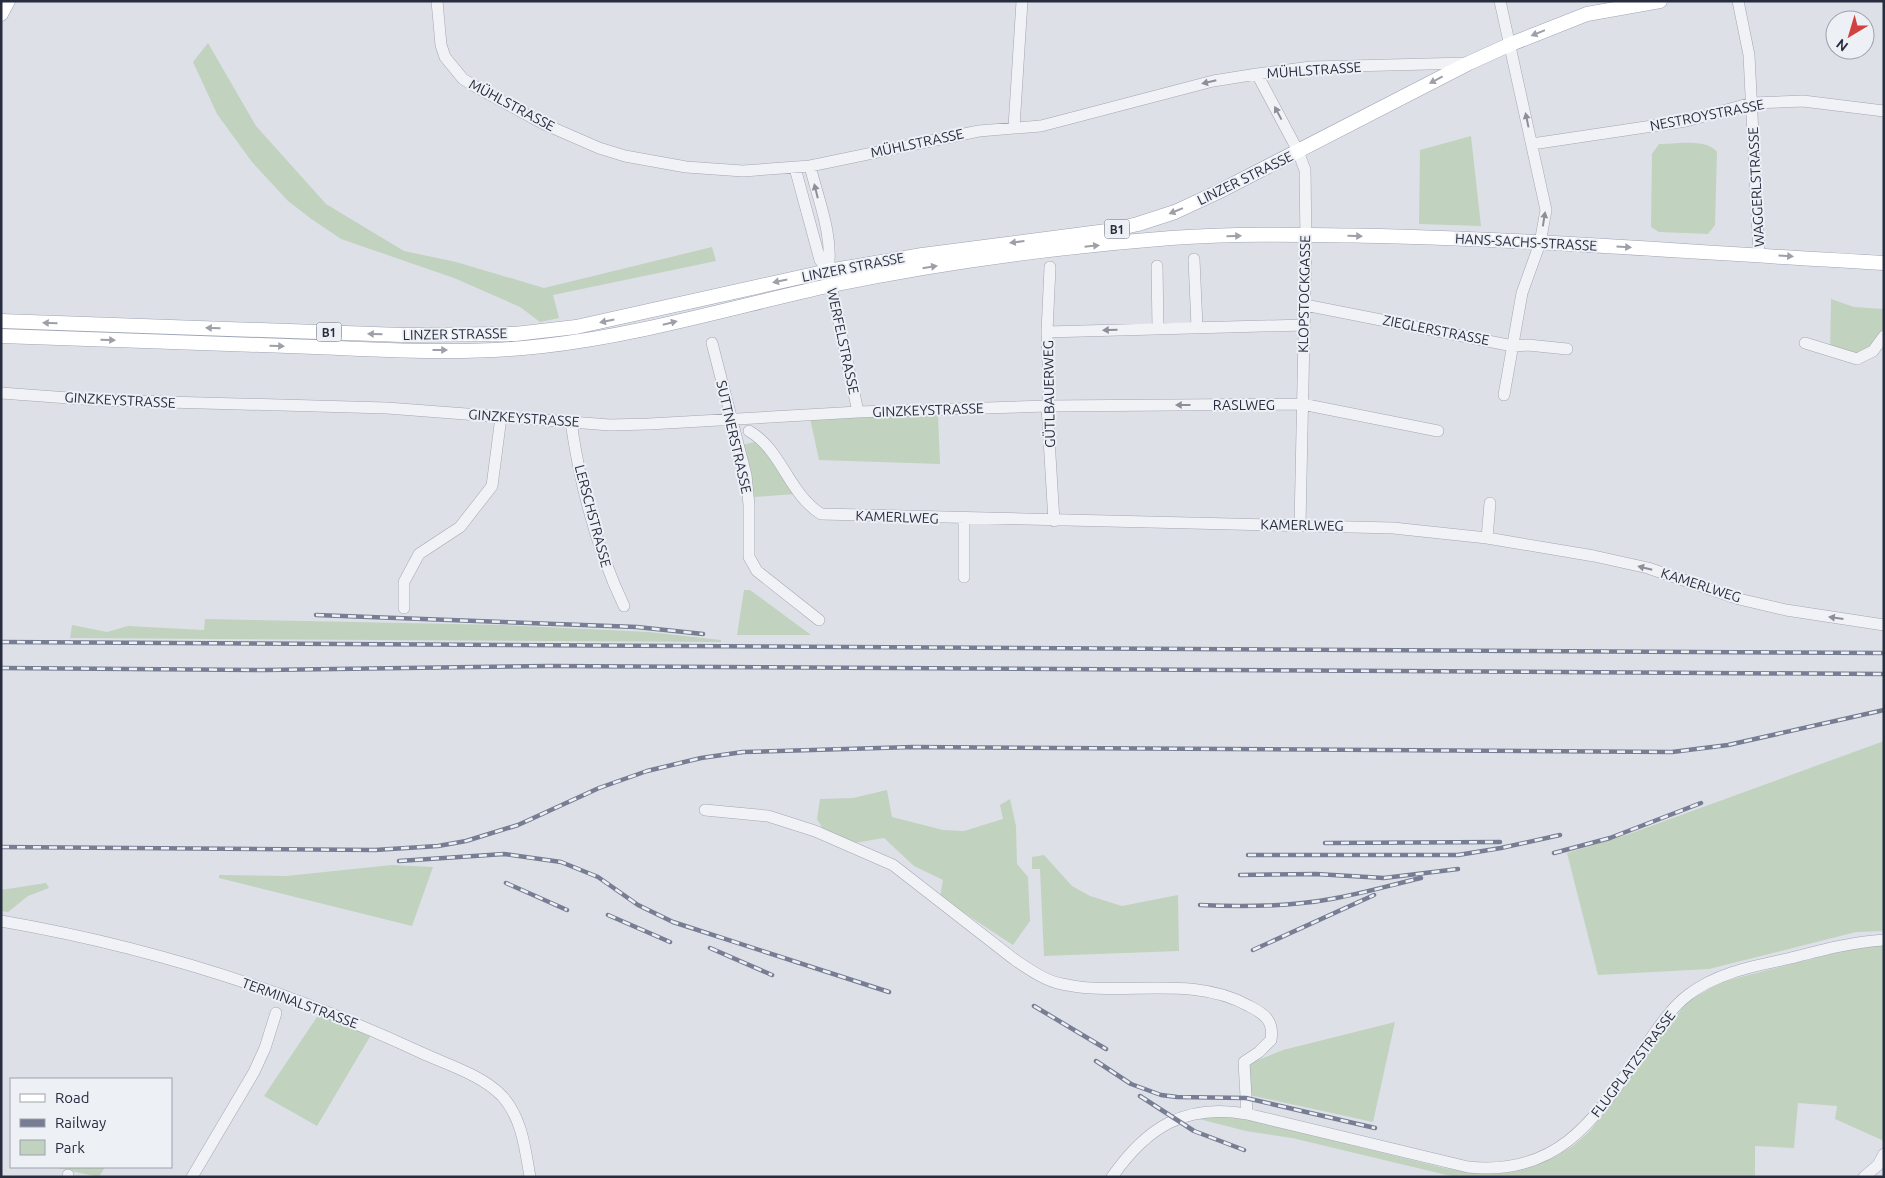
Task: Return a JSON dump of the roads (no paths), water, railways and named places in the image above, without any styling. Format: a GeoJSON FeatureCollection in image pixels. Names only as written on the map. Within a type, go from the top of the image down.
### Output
{"type":"FeatureCollection","features":[{"type":"Feature","properties":{"kind":"main road"},"geometry":{"type":"LineString","coordinates":[[1,14],[8,1]]}},
{"type":"Feature","properties":{"kind":"main road","name":"LINZER STRASSE"},"geometry":{"type":"LineString","coordinates":[[1,321],[402,335],[515,334],[576,327],[828,271],[922,255],[1108,231],[1138,224],[1184,208],[1469,63],[1511,44],[1587,14],[1660,1]]}},
{"type":"Feature","properties":{"kind":"main road","name":"HANS-SACHS-STRASSE"},"geometry":{"type":"LineString","coordinates":[[1168,238],[1306,235],[1450,238],[1759,255],[1884,264]]}},
{"type":"Feature","properties":{"kind":"main road","name":"LINZER STRASSE"},"geometry":{"type":"LineString","coordinates":[[1,336],[374,349],[501,349],[596,339],[831,286],[990,258],[1168,238]]}},
{"type":"Feature","properties":{"kind":"street","name":"MÜHLSTRASSE"},"geometry":{"type":"LineString","coordinates":[[437,1],[441,44],[453,68],[463,79],[476,87],[544,124],[600,148],[652,162],[743,171],[810,166],[965,133],[1041,126],[1213,81],[1257,74],[1311,67],[1469,63]]}},
{"type":"Feature","properties":{"kind":"street"},"geometry":{"type":"LineString","coordinates":[[1014,127],[1022,1]]}},
{"type":"Feature","properties":{"kind":"street"},"geometry":{"type":"LineString","coordinates":[[1500,1],[1546,210],[1540,243],[1522,293],[1504,395]]}},
{"type":"Feature","properties":{"kind":"street","name":"WAGGERLSTRASSE"},"geometry":{"type":"LineString","coordinates":[[1738,1],[1748,55],[1752,103],[1759,255]]}},
{"type":"Feature","properties":{"kind":"street","name":"KLOPSTOCKGASSE"},"geometry":{"type":"LineString","coordinates":[[1257,74],[1298,151],[1305,170],[1306,235],[1300,525]]}},
{"type":"Feature","properties":{"kind":"street","name":"NESTROYSTRASSE"},"geometry":{"type":"LineString","coordinates":[[1532,144],[1686,121],[1752,103],[1803,101],[1884,110]]}},
{"type":"Feature","properties":{"kind":"street","name":"WERFELSTRASSE"},"geometry":{"type":"LineString","coordinates":[[810,166],[830,256],[828,271],[858,412]]}},
{"type":"Feature","properties":{"kind":"street","name":"WERFELSTRASSE"},"geometry":{"type":"LineString","coordinates":[[795,168],[820,260],[828,271]]}},
{"type":"Feature","properties":{"kind":"street"},"geometry":{"type":"LineString","coordinates":[[1194,259],[1197,327]]}},
{"type":"Feature","properties":{"kind":"street"},"geometry":{"type":"LineString","coordinates":[[1157,266],[1158,328]]}},
{"type":"Feature","properties":{"kind":"street","name":"GÜTLBAUERWEG"},"geometry":{"type":"LineString","coordinates":[[1050,268],[1047,332],[1049,394],[1047,406],[1054,522]]}},
{"type":"Feature","properties":{"kind":"street","name":"ZIEGLERSTRASSE"},"geometry":{"type":"LineString","coordinates":[[1305,305],[1513,346],[1528,345],[1567,349]]}},
{"type":"Feature","properties":{"kind":"street"},"geometry":{"type":"LineString","coordinates":[[1047,332],[1304,325]]}},
{"type":"Feature","properties":{"kind":"street"},"geometry":{"type":"LineString","coordinates":[[1805,343],[1857,358],[1866,356],[1873,351],[1884,336]]}},
{"type":"Feature","properties":{"kind":"street","name":"SUTTNERSTRASSE"},"geometry":{"type":"LineString","coordinates":[[712,343],[748,493],[749,557],[757,571],[819,620]]}},
{"type":"Feature","properties":{"kind":"street","name":"GINZKEYSTRASSE"},"geometry":{"type":"LineString","coordinates":[[1,393],[96,400],[388,408],[571,422],[649,424],[858,412],[1047,406]]}},
{"type":"Feature","properties":{"kind":"street","name":"RASLWEG"},"geometry":{"type":"LineString","coordinates":[[1047,406],[1302,404],[1438,431]]}},
{"type":"Feature","properties":{"kind":"street"},"geometry":{"type":"LineString","coordinates":[[404,608],[404,582],[420,554],[460,527],[492,486],[501,416]]}},
{"type":"Feature","properties":{"kind":"street","name":"LERSCHSTRASSE"},"geometry":{"type":"LineString","coordinates":[[571,422],[576,453],[606,567],[624,606]]}},
{"type":"Feature","properties":{"kind":"street","name":"KAMERLWEG"},"geometry":{"type":"LineString","coordinates":[[749,431],[761,438],[801,495],[812,508],[821,514],[1054,522],[1123,521],[1393,528],[1487,538],[1648,568],[1740,599],[1786,610],[1884,625]]}},
{"type":"Feature","properties":{"kind":"street"},"geometry":{"type":"LineString","coordinates":[[1487,538],[1490,503]]}},
{"type":"Feature","properties":{"kind":"street"},"geometry":{"type":"LineString","coordinates":[[964,519],[964,577]]}},
{"type":"Feature","properties":{"kind":"street"},"geometry":{"type":"LineString","coordinates":[[705,810],[768,816],[814,830],[893,866],[1015,960],[1036,974],[1059,984],[1092,988],[1175,988],[1220,994],[1264,1014],[1271,1023],[1271,1040],[1259,1052],[1244,1062],[1247,1114]]}},
{"type":"Feature","properties":{"kind":"street","name":"TERMINALSTRASSE"},"geometry":{"type":"LineString","coordinates":[[1,921],[105,942],[256,986],[353,1022],[474,1076],[501,1096],[510,1108],[524,1141],[530,1177]]}},
{"type":"Feature","properties":{"kind":"street","name":"FLUGPLATZSTRASSE"},"geometry":{"type":"LineString","coordinates":[[1112,1177],[1144,1139],[1180,1117],[1215,1110],[1247,1114],[1468,1167],[1496,1168],[1532,1160],[1552,1152],[1583,1130],[1602,1109],[1670,1012],[1686,996],[1702,985],[1720,976],[1740,970],[1861,942],[1884,940]]}},
{"type":"Feature","properties":{"kind":"street"},"geometry":{"type":"LineString","coordinates":[[192,1177],[254,1072],[265,1048],[276,1013]]}},
{"type":"Feature","properties":{"kind":"street"},"geometry":{"type":"LineString","coordinates":[[1864,1177],[1878,1165],[1884,1154]]}},
{"type":"Feature","properties":{"kind":"railway"},"geometry":{"type":"LineString","coordinates":[[316,615],[637,627],[703,634]]}},
{"type":"Feature","properties":{"kind":"railway"},"geometry":{"type":"LineString","coordinates":[[1,642],[1884,653]]}},
{"type":"Feature","properties":{"kind":"railway"},"geometry":{"type":"LineString","coordinates":[[1,668],[265,670],[549,666],[1884,674]]}},
{"type":"Feature","properties":{"kind":"railway"},"geometry":{"type":"LineString","coordinates":[[1,847],[375,850],[438,846],[466,841],[518,825],[599,788],[647,771],[701,758],[743,752],[913,747],[1672,752],[1728,745],[1884,710]]}},
{"type":"Feature","properties":{"kind":"railway"},"geometry":{"type":"LineString","coordinates":[[1554,853],[1610,838],[1701,803]]}},
{"type":"Feature","properties":{"kind":"railway"},"geometry":{"type":"LineString","coordinates":[[1248,855],[1458,855],[1560,835]]}},
{"type":"Feature","properties":{"kind":"railway"},"geometry":{"type":"LineString","coordinates":[[1325,843],[1500,842]]}},
{"type":"Feature","properties":{"kind":"railway"},"geometry":{"type":"LineString","coordinates":[[399,861],[504,854],[561,862],[598,877],[638,905],[673,922],[889,992]]}},
{"type":"Feature","properties":{"kind":"railway"},"geometry":{"type":"LineString","coordinates":[[1240,875],[1316,874],[1384,878],[1458,869]]}},
{"type":"Feature","properties":{"kind":"railway"},"geometry":{"type":"LineString","coordinates":[[1200,905],[1266,906],[1299,904],[1354,895],[1421,878]]}},
{"type":"Feature","properties":{"kind":"railway"},"geometry":{"type":"LineString","coordinates":[[506,883],[567,910]]}},
{"type":"Feature","properties":{"kind":"railway"},"geometry":{"type":"LineString","coordinates":[[1253,950],[1374,895]]}},
{"type":"Feature","properties":{"kind":"railway"},"geometry":{"type":"LineString","coordinates":[[608,915],[670,942]]}},
{"type":"Feature","properties":{"kind":"railway"},"geometry":{"type":"LineString","coordinates":[[710,948],[772,975]]}},
{"type":"Feature","properties":{"kind":"railway"},"geometry":{"type":"LineString","coordinates":[[1034,1006],[1106,1049]]}},
{"type":"Feature","properties":{"kind":"railway"},"geometry":{"type":"LineString","coordinates":[[1096,1061],[1131,1084],[1161,1095],[1246,1098],[1375,1128]]}},
{"type":"Feature","properties":{"kind":"railway"},"geometry":{"type":"LineString","coordinates":[[1140,1096],[1194,1131],[1244,1150]]}}]}
